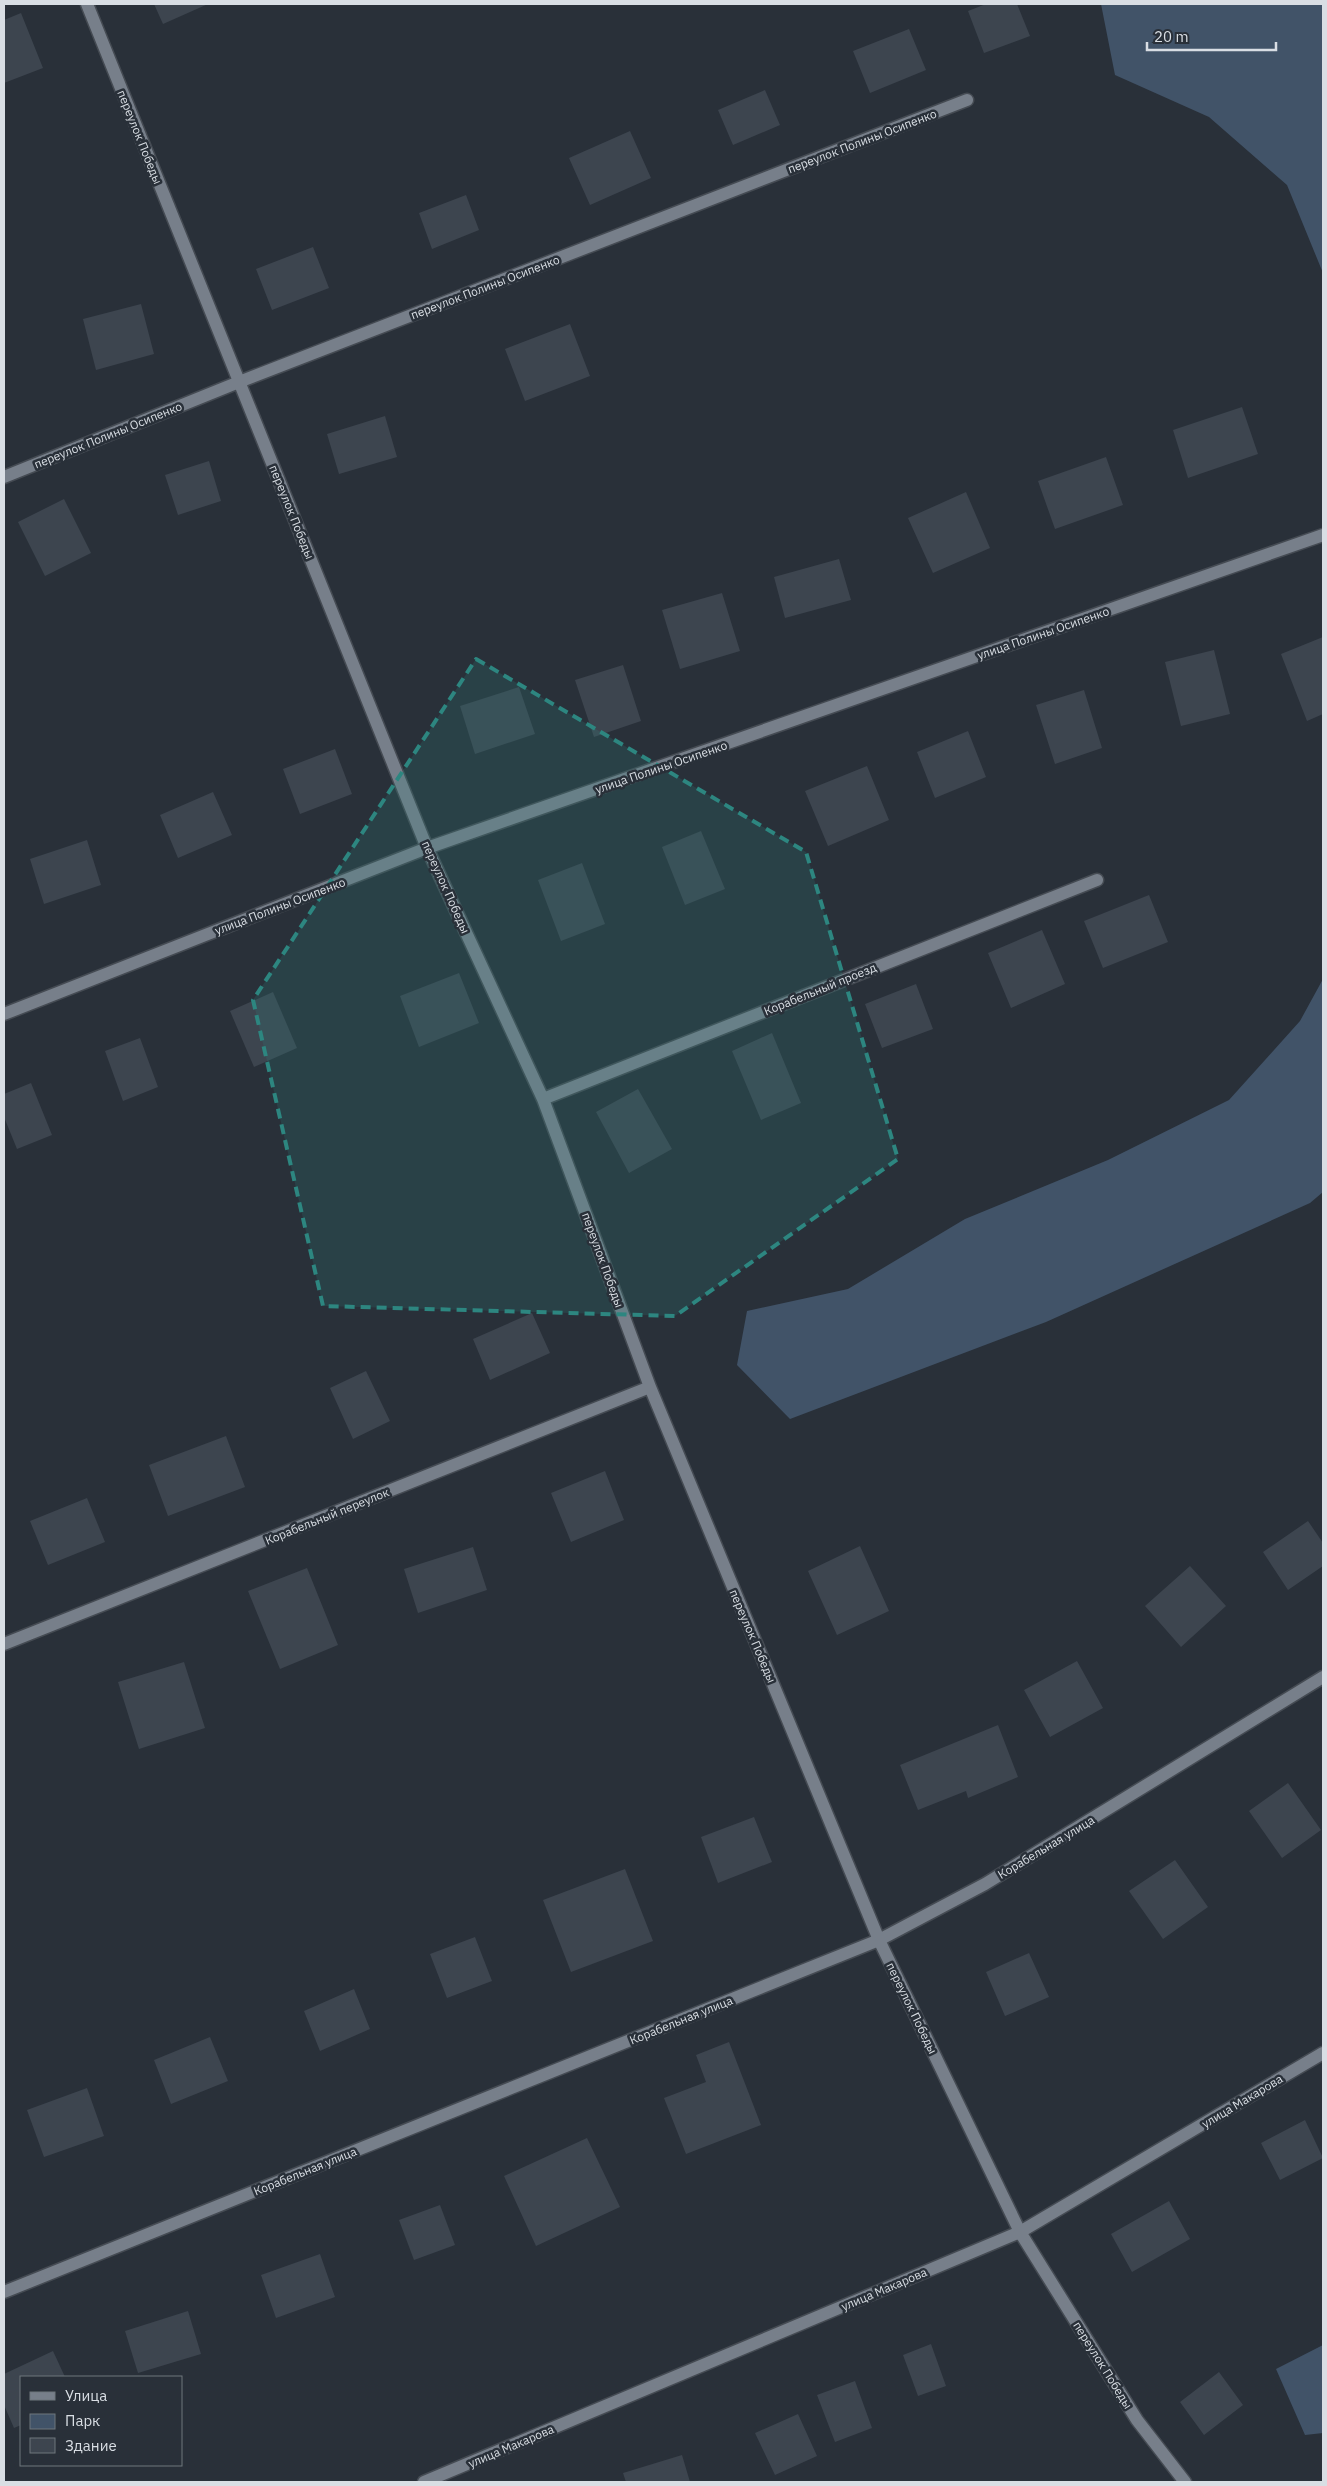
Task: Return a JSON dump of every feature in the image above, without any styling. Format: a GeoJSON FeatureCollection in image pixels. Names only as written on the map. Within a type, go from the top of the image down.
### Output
{"type":"FeatureCollection","features":[{"type":"Feature","properties":{"kind":"street","name":"переулок Победы"},"geometry":{"type":"LineString","coordinates":[[87,4],[427,848],[543,1099],[650,1387],[879,1940],[1020,2232],[1137,2420],[1185,2482]]}},
{"type":"Feature","properties":{"kind":"street","name":"переулок Полины Осипенко"},"geometry":{"type":"LineString","coordinates":[[4,477],[239,382],[967,100]]}},
{"type":"Feature","properties":{"kind":"street","name":"улица Полины Осипенко"},"geometry":{"type":"LineString","coordinates":[[4,1014],[427,848],[1323,535]]}},
{"type":"Feature","properties":{"kind":"street","name":"Корабельный проезд"},"geometry":{"type":"LineString","coordinates":[[543,1099],[1097,880]]}},
{"type":"Feature","properties":{"kind":"street","name":"Корабельный переулок"},"geometry":{"type":"LineString","coordinates":[[4,1644],[650,1387]]}},
{"type":"Feature","properties":{"kind":"street","name":"Корабельная улица"},"geometry":{"type":"LineString","coordinates":[[4,2292],[879,1940],[985,1884],[1323,1678]]}},
{"type":"Feature","properties":{"kind":"street","name":"улица Макарова"},"geometry":{"type":"LineString","coordinates":[[424,2482],[1020,2232],[1323,2053]]}},
{"type":"Feature","properties":{"kind":"highlighted area"},"geometry":{"type":"Polygon","coordinates":[[[476,659],[806,852],[898,1159],[675,1316],[323,1306],[253,1000],[476,659]]]}},
{"type":"Feature","properties":{"kind":"green space"},"geometry":{"type":"Polygon","coordinates":[[[1101,4],[1323,4],[1323,273],[1287,185],[1209,117],[1115,75],[1101,4]]]}},
{"type":"Feature","properties":{"kind":"green space"},"geometry":{"type":"Polygon","coordinates":[[[1323,979],[1323,1192],[1310,1203],[1046,1322],[790,1419],[737,1365],[747,1311],[848,1289],[965,1219],[1108,1160],[1229,1100],[1300,1021],[1323,979]]]}},
{"type":"Feature","properties":{"kind":"green space"},"geometry":{"type":"Polygon","coordinates":[[[1323,2345],[1323,2433],[1305,2435],[1276,2369],[1323,2345]]]}},
{"type":"Feature","properties":{"kind":"building"},"geometry":{"type":"Polygon","coordinates":[[[154,4],[208,4],[163,24],[154,4]]]}},
{"type":"Feature","properties":{"kind":"building"},"geometry":{"type":"Polygon","coordinates":[[[986,4],[1017,4],[1030,36],[984,53],[968,11],[986,4]]]}},
{"type":"Feature","properties":{"kind":"building"},"geometry":{"type":"Polygon","coordinates":[[[21,13],[43,68],[4,83],[4,20],[21,13]]]}},
{"type":"Feature","properties":{"kind":"building"},"geometry":{"type":"Polygon","coordinates":[[[909,29],[926,70],[870,93],[853,51],[909,29]]]}},
{"type":"Feature","properties":{"kind":"building"},"geometry":{"type":"Polygon","coordinates":[[[765,90],[780,125],[733,145],[718,110],[765,90]]]}},
{"type":"Feature","properties":{"kind":"building"},"geometry":{"type":"Polygon","coordinates":[[[630,131],[651,178],[590,205],[569,158],[630,131]]]}},
{"type":"Feature","properties":{"kind":"building"},"geometry":{"type":"Polygon","coordinates":[[[466,195],[479,230],[432,249],[419,213],[466,195]]]}},
{"type":"Feature","properties":{"kind":"building"},"geometry":{"type":"Polygon","coordinates":[[[313,247],[329,288],[272,310],[256,269],[313,247]]]}},
{"type":"Feature","properties":{"kind":"building"},"geometry":{"type":"Polygon","coordinates":[[[141,304],[154,354],[96,370],[83,319],[141,304]]]}},
{"type":"Feature","properties":{"kind":"building"},"geometry":{"type":"Polygon","coordinates":[[[570,324],[590,376],[525,401],[505,349],[570,324]]]}},
{"type":"Feature","properties":{"kind":"building"},"geometry":{"type":"Polygon","coordinates":[[[1242,407],[1258,454],[1188,478],[1173,430],[1242,407]]]}},
{"type":"Feature","properties":{"kind":"building"},"geometry":{"type":"Polygon","coordinates":[[[385,416],[397,457],[339,474],[327,434],[385,416]]]}},
{"type":"Feature","properties":{"kind":"building"},"geometry":{"type":"Polygon","coordinates":[[[1106,457],[1123,505],[1055,529],[1038,481],[1106,457]]]}},
{"type":"Feature","properties":{"kind":"building"},"geometry":{"type":"Polygon","coordinates":[[[209,461],[221,501],[178,515],[165,475],[209,461]]]}},
{"type":"Feature","properties":{"kind":"building"},"geometry":{"type":"Polygon","coordinates":[[[966,492],[990,548],[933,573],[908,518],[966,492]]]}},
{"type":"Feature","properties":{"kind":"building"},"geometry":{"type":"Polygon","coordinates":[[[64,499],[91,553],[45,576],[18,522],[64,499]]]}},
{"type":"Feature","properties":{"kind":"building"},"geometry":{"type":"Polygon","coordinates":[[[839,559],[851,600],[785,618],[774,577],[839,559]]]}},
{"type":"Feature","properties":{"kind":"building"},"geometry":{"type":"Polygon","coordinates":[[[722,593],[740,651],[680,669],[662,610],[722,593]]]}},
{"type":"Feature","properties":{"kind":"building"},"geometry":{"type":"Polygon","coordinates":[[[1323,637],[1323,714],[1307,721],[1281,654],[1323,637]]]}},
{"type":"Feature","properties":{"kind":"building"},"geometry":{"type":"Polygon","coordinates":[[[1214,650],[1230,714],[1181,726],[1165,662],[1214,650]]]}},
{"type":"Feature","properties":{"kind":"building"},"geometry":{"type":"Polygon","coordinates":[[[623,665],[641,721],[594,737],[575,680],[623,665]]]}},
{"type":"Feature","properties":{"kind":"building"},"geometry":{"type":"Polygon","coordinates":[[[519,687],[535,734],[475,754],[460,706],[519,687]]]}},
{"type":"Feature","properties":{"kind":"building"},"geometry":{"type":"Polygon","coordinates":[[[1084,690],[1102,748],[1055,764],[1036,705],[1084,690]]]}},
{"type":"Feature","properties":{"kind":"building"},"geometry":{"type":"Polygon","coordinates":[[[968,731],[986,777],[935,798],[917,752],[968,731]]]}},
{"type":"Feature","properties":{"kind":"building"},"geometry":{"type":"Polygon","coordinates":[[[335,749],[352,794],[300,814],[283,769],[335,749]]]}},
{"type":"Feature","properties":{"kind":"building"},"geometry":{"type":"Polygon","coordinates":[[[867,766],[889,820],[828,846],[805,791],[867,766]]]}},
{"type":"Feature","properties":{"kind":"building"},"geometry":{"type":"Polygon","coordinates":[[[213,792],[232,835],[178,858],[160,815],[213,792]]]}},
{"type":"Feature","properties":{"kind":"building"},"geometry":{"type":"Polygon","coordinates":[[[701,831],[725,889],[685,905],[662,847],[701,831]]]}},
{"type":"Feature","properties":{"kind":"building"},"geometry":{"type":"Polygon","coordinates":[[[87,840],[101,885],[44,904],[30,859],[87,840]]]}},
{"type":"Feature","properties":{"kind":"building"},"geometry":{"type":"Polygon","coordinates":[[[582,863],[605,924],[561,941],[538,880],[582,863]]]}},
{"type":"Feature","properties":{"kind":"building"},"geometry":{"type":"Polygon","coordinates":[[[1149,895],[1168,942],[1103,968],[1084,921],[1149,895]]]}},
{"type":"Feature","properties":{"kind":"building"},"geometry":{"type":"Polygon","coordinates":[[[1042,930],[1065,984],[1011,1008],[988,953],[1042,930]]]}},
{"type":"Feature","properties":{"kind":"building"},"geometry":{"type":"Polygon","coordinates":[[[459,973],[479,1023],[419,1047],[400,996],[459,973]]]}},
{"type":"Feature","properties":{"kind":"building"},"geometry":{"type":"Polygon","coordinates":[[[916,984],[933,1029],[882,1048],[865,1004],[916,984]]]}},
{"type":"Feature","properties":{"kind":"building"},"geometry":{"type":"Polygon","coordinates":[[[273,992],[297,1048],[254,1067],[230,1011],[273,992]]]}},
{"type":"Feature","properties":{"kind":"building"},"geometry":{"type":"Polygon","coordinates":[[[772,1033],[801,1103],[761,1120],[732,1051],[772,1033]]]}},
{"type":"Feature","properties":{"kind":"building"},"geometry":{"type":"Polygon","coordinates":[[[140,1038],[158,1087],[123,1101],[105,1051],[140,1038]]]}},
{"type":"Feature","properties":{"kind":"building"},"geometry":{"type":"Polygon","coordinates":[[[31,1083],[52,1135],[17,1149],[4,1117],[4,1094],[31,1083]]]}},
{"type":"Feature","properties":{"kind":"building"},"geometry":{"type":"Polygon","coordinates":[[[638,1089],[672,1149],[629,1173],[596,1112],[638,1089]]]}},
{"type":"Feature","properties":{"kind":"building"},"geometry":{"type":"Polygon","coordinates":[[[532,1313],[550,1353],[490,1380],[473,1339],[532,1313]]]}},
{"type":"Feature","properties":{"kind":"building"},"geometry":{"type":"Polygon","coordinates":[[[366,1371],[390,1421],[353,1439],[330,1388],[366,1371]]]}},
{"type":"Feature","properties":{"kind":"building"},"geometry":{"type":"Polygon","coordinates":[[[226,1436],[245,1487],[168,1516],[149,1465],[226,1436]]]}},
{"type":"Feature","properties":{"kind":"building"},"geometry":{"type":"Polygon","coordinates":[[[605,1471],[624,1520],[571,1542],[551,1493],[605,1471]]]}},
{"type":"Feature","properties":{"kind":"building"},"geometry":{"type":"Polygon","coordinates":[[[87,1498],[105,1542],[48,1565],[30,1521],[87,1498]]]}},
{"type":"Feature","properties":{"kind":"building"},"geometry":{"type":"Polygon","coordinates":[[[1308,1521],[1323,1543],[1323,1566],[1288,1590],[1263,1552],[1308,1521]]]}},
{"type":"Feature","properties":{"kind":"building"},"geometry":{"type":"Polygon","coordinates":[[[860,1546],[889,1611],[837,1635],[808,1571],[860,1546]]]}},
{"type":"Feature","properties":{"kind":"building"},"geometry":{"type":"Polygon","coordinates":[[[473,1547],[487,1590],[418,1613],[404,1569],[473,1547]]]}},
{"type":"Feature","properties":{"kind":"building"},"geometry":{"type":"Polygon","coordinates":[[[1190,1566],[1226,1606],[1181,1647],[1145,1606],[1190,1566]]]}},
{"type":"Feature","properties":{"kind":"building"},"geometry":{"type":"Polygon","coordinates":[[[307,1568],[338,1645],[280,1669],[248,1591],[307,1568]]]}},
{"type":"Feature","properties":{"kind":"building"},"geometry":{"type":"Polygon","coordinates":[[[1077,1661],[1103,1708],[1050,1737],[1024,1690],[1077,1661]]]}},
{"type":"Feature","properties":{"kind":"building"},"geometry":{"type":"Polygon","coordinates":[[[184,1662],[205,1728],[139,1749],[118,1682],[184,1662]]]}},
{"type":"Feature","properties":{"kind":"building"},"geometry":{"type":"Polygon","coordinates":[[[998,1725],[1018,1777],[968,1798],[966,1791],[918,1810],[900,1765],[998,1725]]]}},
{"type":"Feature","properties":{"kind":"building"},"geometry":{"type":"Polygon","coordinates":[[[1288,1783],[1321,1830],[1282,1858],[1249,1811],[1288,1783]]]}},
{"type":"Feature","properties":{"kind":"building"},"geometry":{"type":"Polygon","coordinates":[[[754,1817],[772,1862],[718,1883],[701,1837],[754,1817]]]}},
{"type":"Feature","properties":{"kind":"building"},"geometry":{"type":"Polygon","coordinates":[[[1175,1860],[1208,1907],[1163,1939],[1129,1891],[1175,1860]]]}},
{"type":"Feature","properties":{"kind":"building"},"geometry":{"type":"Polygon","coordinates":[[[625,1869],[653,1941],[571,1972],[543,1900],[625,1869]]]}},
{"type":"Feature","properties":{"kind":"building"},"geometry":{"type":"Polygon","coordinates":[[[475,1937],[492,1981],[447,1998],[430,1954],[475,1937]]]}},
{"type":"Feature","properties":{"kind":"building"},"geometry":{"type":"Polygon","coordinates":[[[1029,1953],[1049,1997],[1005,2016],[986,1972],[1029,1953]]]}},
{"type":"Feature","properties":{"kind":"building"},"geometry":{"type":"Polygon","coordinates":[[[354,1989],[370,2029],[320,2051],[304,2011],[354,1989]]]}},
{"type":"Feature","properties":{"kind":"building"},"geometry":{"type":"Polygon","coordinates":[[[210,2037],[228,2081],[171,2104],[154,2060],[210,2037]]]}},
{"type":"Feature","properties":{"kind":"building"},"geometry":{"type":"Polygon","coordinates":[[[729,2042],[761,2125],[686,2154],[664,2098],[706,2082],[696,2055],[729,2042]]]}},
{"type":"Feature","properties":{"kind":"building"},"geometry":{"type":"Polygon","coordinates":[[[87,2088],[104,2136],[44,2157],[27,2110],[87,2088]]]}},
{"type":"Feature","properties":{"kind":"building"},"geometry":{"type":"Polygon","coordinates":[[[1305,2120],[1323,2158],[1280,2180],[1261,2143],[1305,2120]]]}},
{"type":"Feature","properties":{"kind":"building"},"geometry":{"type":"Polygon","coordinates":[[[587,2138],[620,2207],[536,2246],[504,2176],[587,2138]]]}},
{"type":"Feature","properties":{"kind":"building"},"geometry":{"type":"Polygon","coordinates":[[[1169,2201],[1190,2239],[1132,2272],[1111,2234],[1169,2201]]]}},
{"type":"Feature","properties":{"kind":"building"},"geometry":{"type":"Polygon","coordinates":[[[440,2205],[455,2245],[414,2260],[399,2220],[440,2205]]]}},
{"type":"Feature","properties":{"kind":"building"},"geometry":{"type":"Polygon","coordinates":[[[320,2254],[335,2297],[276,2318],[261,2275],[320,2254]]]}},
{"type":"Feature","properties":{"kind":"building"},"geometry":{"type":"Polygon","coordinates":[[[188,2311],[201,2354],[138,2373],[125,2331],[188,2311]]]}},
{"type":"Feature","properties":{"kind":"building"},"geometry":{"type":"Polygon","coordinates":[[[931,2344],[946,2386],[918,2396],[903,2355],[931,2344]]]}},
{"type":"Feature","properties":{"kind":"building"},"geometry":{"type":"Polygon","coordinates":[[[53,2351],[65,2376],[20,2376],[20,2425],[14,2428],[4,2405],[4,2374],[53,2351]]]}},
{"type":"Feature","properties":{"kind":"building"},"geometry":{"type":"Polygon","coordinates":[[[1219,2372],[1243,2405],[1204,2435],[1180,2402],[1219,2372]]]}},
{"type":"Feature","properties":{"kind":"building"},"geometry":{"type":"Polygon","coordinates":[[[855,2381],[872,2428],[835,2442],[817,2395],[855,2381]]]}},
{"type":"Feature","properties":{"kind":"building"},"geometry":{"type":"Polygon","coordinates":[[[798,2414],[817,2456],[775,2475],[755,2433],[798,2414]]]}},
{"type":"Feature","properties":{"kind":"building"},"geometry":{"type":"Polygon","coordinates":[[[682,2455],[690,2482],[626,2482],[623,2473],[682,2455]]]}}]}
